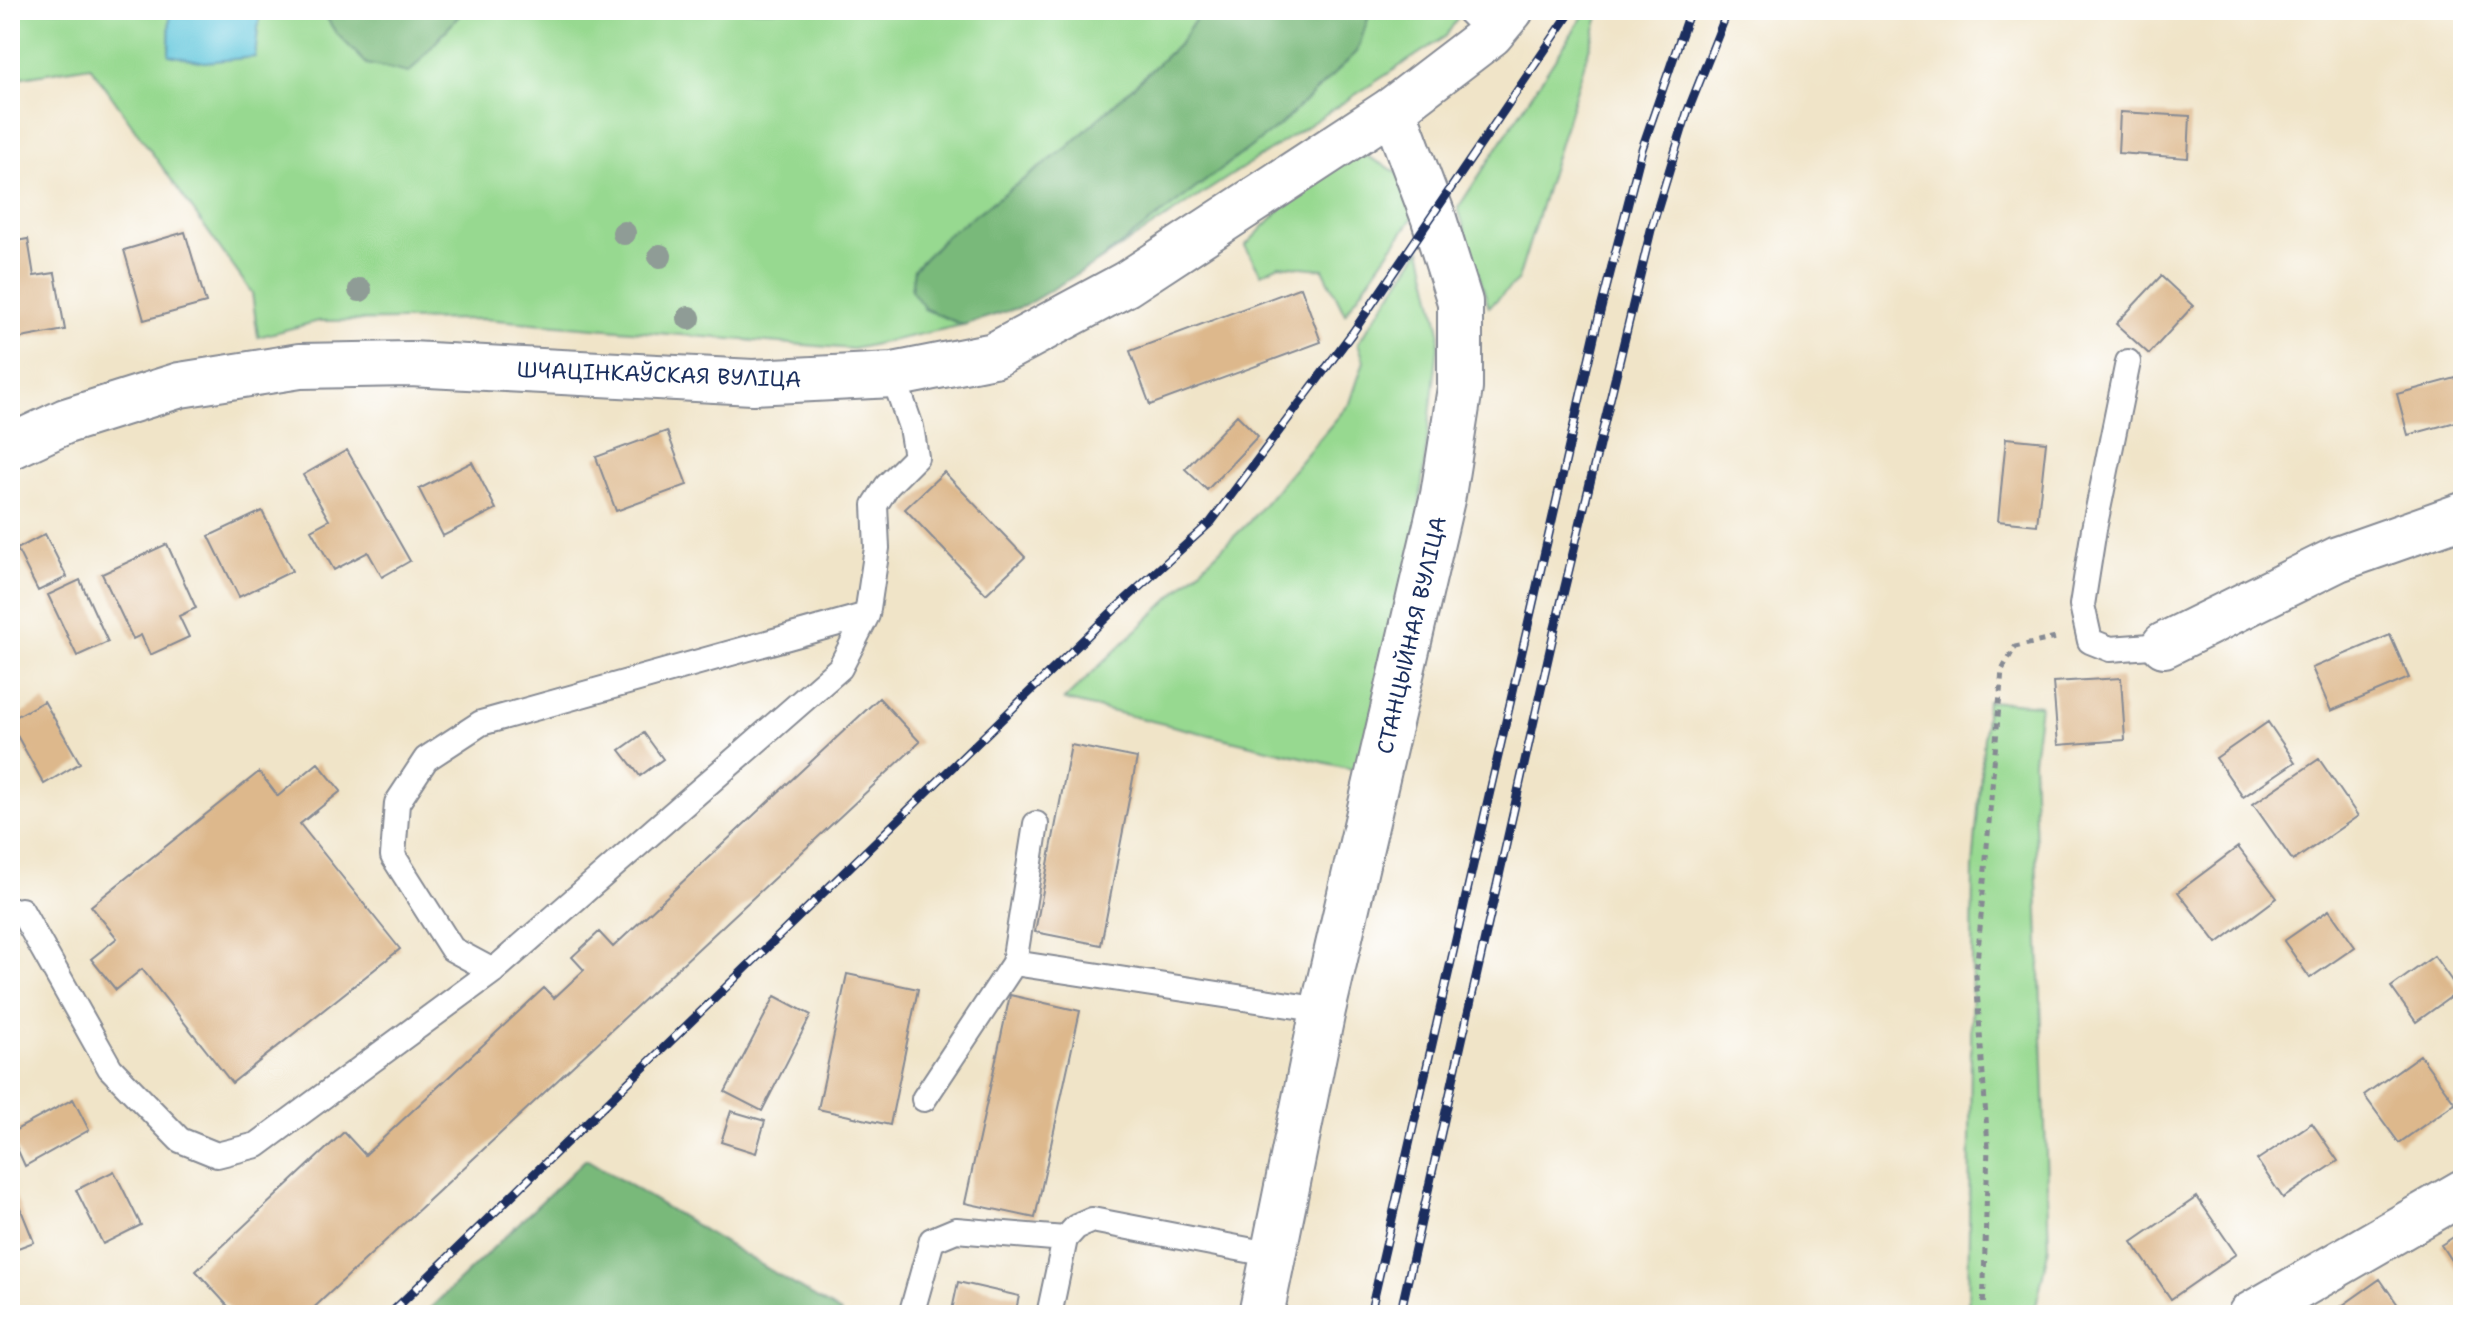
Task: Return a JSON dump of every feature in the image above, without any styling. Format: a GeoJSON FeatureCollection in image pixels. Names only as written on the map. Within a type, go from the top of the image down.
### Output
{"type":"FeatureCollection","features":[{"type":"Feature","properties":{"kind":"street"},"geometry":{"type":"LineString","coordinates":[[1393,109],[1490,18]]}},
{"type":"Feature","properties":{"kind":"street","name":"ШЧАЦІНКАЎСКАЯ ВУЛІЦА"},"geometry":{"type":"LineString","coordinates":[[10,447],[66,421],[180,385],[300,366],[410,364],[753,382],[893,375],[994,355],[1126,284],[1393,109]]}},
{"type":"Feature","properties":{"kind":"street","name":"СТАНЦЫЙНАЯ ВУЛІЦА"},"geometry":{"type":"LineString","coordinates":[[1261,1315],[1323,1010],[1443,495],[1460,388],[1460,302],[1433,216],[1393,109]]}},
{"type":"Feature","properties":{"kind":"street"},"geometry":{"type":"LineString","coordinates":[[2164,645],[2338,559],[2463,515]]}},
{"type":"Feature","properties":{"kind":"street"},"geometry":{"type":"LineString","coordinates":[[2250,1315],[2463,1192]]}},
{"type":"Feature","properties":{"kind":"lane"},"geometry":{"type":"LineString","coordinates":[[2128,362],[2082,605],[2090,641],[2110,649],[2164,645]]}},
{"type":"Feature","properties":{"kind":"lane"},"geometry":{"type":"LineString","coordinates":[[21,910],[110,1068],[180,1140],[217,1155],[257,1145],[493,971],[840,668],[867,615],[877,548],[875,505],[887,486],[916,457],[911,427],[893,375]]}},
{"type":"Feature","properties":{"kind":"lane"},"geometry":{"type":"LineString","coordinates":[[493,971],[452,949],[393,856],[397,803],[426,759],[481,723],[867,615]]}},
{"type":"Feature","properties":{"kind":"lane"},"geometry":{"type":"LineString","coordinates":[[924,1099],[1014,963],[1036,824]]}},
{"type":"Feature","properties":{"kind":"lane"},"geometry":{"type":"LineString","coordinates":[[1014,963],[1323,1010]]}},
{"type":"Feature","properties":{"kind":"lane"},"geometry":{"type":"LineString","coordinates":[[1049,1315],[1065,1239],[1076,1227],[1092,1220],[1274,1255]]}},
{"type":"Feature","properties":{"kind":"lane"},"geometry":{"type":"LineString","coordinates":[[911,1315],[932,1240],[956,1230],[1065,1239]]}},
{"type":"Feature","properties":{"kind":"path"},"geometry":{"type":"LineString","coordinates":[[1983,1315],[1988,1146],[1976,975],[2002,670],[2015,647],[2088,631]]}},
{"type":"Feature","properties":{"kind":"green space"},"geometry":{"type":"Polygon","coordinates":[[[10,10],[170,10],[169,55],[255,57],[260,10],[322,10],[336,33],[408,73],[464,10],[1202,10],[1179,44],[1068,147],[946,236],[924,309],[963,325],[853,349],[484,319],[319,321],[258,337],[252,293],[90,66],[10,79],[10,10]]]}},
{"type":"Feature","properties":{"kind":"green space"},"geometry":{"type":"Polygon","coordinates":[[[322,10],[464,10],[409,73],[367,64],[336,33],[322,10]]]}},
{"type":"Feature","properties":{"kind":"green space"},"geometry":{"type":"Polygon","coordinates":[[[1202,10],[1370,10],[1370,13],[1357,52],[1280,125],[1096,263],[1024,306],[963,325],[925,309],[911,290],[914,269],[946,236],[1068,147],[1179,44],[1202,10]]]}},
{"type":"Feature","properties":{"kind":"green space"},"geometry":{"type":"Polygon","coordinates":[[[1370,10],[1445,10],[1457,19],[1446,36],[1096,263],[1280,125],[1357,52],[1370,10]]]}},
{"type":"Feature","properties":{"kind":"green space"},"geometry":{"type":"Polygon","coordinates":[[[1587,10],[1601,10],[1518,280],[1489,307],[1458,208],[1587,10]]]}},
{"type":"Feature","properties":{"kind":"green space"},"geometry":{"type":"Polygon","coordinates":[[[1361,153],[1404,176],[1413,217],[1345,314],[1323,269],[1279,265],[1261,274],[1245,246],[1307,182],[1361,153]]]}},
{"type":"Feature","properties":{"kind":"green space"},"geometry":{"type":"Polygon","coordinates":[[[1421,249],[1440,331],[1417,526],[1360,771],[1064,700],[1248,523],[1350,403],[1364,361],[1358,343],[1421,249]]]}},
{"type":"Feature","properties":{"kind":"green space"},"geometry":{"type":"Polygon","coordinates":[[[1987,701],[2040,705],[2033,760],[2049,1247],[2034,1315],[1968,1315],[1973,868],[1987,701]]]}},
{"type":"Feature","properties":{"kind":"green space"},"geometry":{"type":"Polygon","coordinates":[[[586,1159],[841,1313],[841,1315],[423,1315],[586,1159]]]}},
{"type":"Feature","properties":{"kind":"water"},"geometry":{"type":"Polygon","coordinates":[[[170,10],[260,10],[255,57],[204,62],[169,55],[170,10]]]}},
{"type":"Feature","properties":{"kind":"building"},"geometry":{"type":"Polygon","coordinates":[[[2120,112],[2190,116],[2188,158],[2118,153],[2120,112]]]}},
{"type":"Feature","properties":{"kind":"building"},"geometry":{"type":"Polygon","coordinates":[[[185,232],[206,303],[144,320],[124,250],[185,232]]]}},
{"type":"Feature","properties":{"kind":"building"},"geometry":{"type":"Polygon","coordinates":[[[28,239],[34,276],[55,273],[65,330],[10,340],[10,242],[28,239]]]}},
{"type":"Feature","properties":{"kind":"building"},"geometry":{"type":"Polygon","coordinates":[[[2161,276],[2193,306],[2149,354],[2116,324],[2161,276]]]}},
{"type":"Feature","properties":{"kind":"building"},"geometry":{"type":"Polygon","coordinates":[[[1301,287],[1321,342],[1150,405],[1130,351],[1301,287]]]}},
{"type":"Feature","properties":{"kind":"building"},"geometry":{"type":"Polygon","coordinates":[[[2463,376],[2463,420],[2408,435],[2397,394],[2463,376]]]}},
{"type":"Feature","properties":{"kind":"building"},"geometry":{"type":"Polygon","coordinates":[[[1237,415],[1258,436],[1207,490],[1185,469],[1237,415]]]}},
{"type":"Feature","properties":{"kind":"building"},"geometry":{"type":"Polygon","coordinates":[[[667,431],[687,485],[616,511],[596,457],[667,431]]]}},
{"type":"Feature","properties":{"kind":"building"},"geometry":{"type":"Polygon","coordinates":[[[2006,438],[2046,442],[2037,525],[1998,521],[2006,438]]]}},
{"type":"Feature","properties":{"kind":"building"},"geometry":{"type":"Polygon","coordinates":[[[347,450],[410,561],[382,577],[368,552],[334,570],[311,530],[329,520],[303,475],[347,450]]]}},
{"type":"Feature","properties":{"kind":"building"},"geometry":{"type":"Polygon","coordinates":[[[472,462],[496,509],[443,536],[419,489],[472,462]]]}},
{"type":"Feature","properties":{"kind":"building"},"geometry":{"type":"Polygon","coordinates":[[[944,472],[1025,557],[986,594],[905,509],[944,472]]]}},
{"type":"Feature","properties":{"kind":"building"},"geometry":{"type":"Polygon","coordinates":[[[262,511],[292,571],[239,597],[209,536],[262,511]]]}},
{"type":"Feature","properties":{"kind":"building"},"geometry":{"type":"Polygon","coordinates":[[[45,534],[67,577],[38,591],[17,549],[45,534]]]}},
{"type":"Feature","properties":{"kind":"building"},"geometry":{"type":"Polygon","coordinates":[[[167,544],[196,608],[179,616],[189,637],[150,655],[141,635],[133,639],[102,574],[167,544]]]}},
{"type":"Feature","properties":{"kind":"building"},"geometry":{"type":"Polygon","coordinates":[[[80,580],[108,642],[77,656],[48,595],[80,580]]]}},
{"type":"Feature","properties":{"kind":"building"},"geometry":{"type":"Polygon","coordinates":[[[2390,635],[2409,678],[2331,711],[2312,668],[2390,635]]]}},
{"type":"Feature","properties":{"kind":"building"},"geometry":{"type":"Polygon","coordinates":[[[2121,678],[2125,740],[2058,745],[2053,682],[2121,678]]]}},
{"type":"Feature","properties":{"kind":"building"},"geometry":{"type":"Polygon","coordinates":[[[879,698],[920,742],[306,1315],[236,1315],[196,1271],[344,1132],[365,1155],[544,988],[554,998],[584,970],[572,957],[599,932],[613,947],[879,698]]]}},
{"type":"Feature","properties":{"kind":"building"},"geometry":{"type":"Polygon","coordinates":[[[44,701],[80,763],[44,784],[10,720],[44,701]]]}},
{"type":"Feature","properties":{"kind":"building"},"geometry":{"type":"Polygon","coordinates":[[[2268,722],[2295,762],[2243,797],[2216,758],[2268,722]]]}},
{"type":"Feature","properties":{"kind":"building"},"geometry":{"type":"Polygon","coordinates":[[[644,733],[663,759],[640,776],[620,750],[644,733]]]}},
{"type":"Feature","properties":{"kind":"building"},"geometry":{"type":"Polygon","coordinates":[[[1071,745],[1137,758],[1101,945],[1035,932],[1071,745]]]}},
{"type":"Feature","properties":{"kind":"building"},"geometry":{"type":"Polygon","coordinates":[[[2319,759],[2358,816],[2293,861],[2253,804],[2319,759]]]}},
{"type":"Feature","properties":{"kind":"building"},"geometry":{"type":"Polygon","coordinates":[[[318,763],[341,791],[300,824],[400,949],[232,1083],[142,969],[116,990],[91,959],[117,938],[91,906],[259,772],[278,796],[318,763]]]}},
{"type":"Feature","properties":{"kind":"building"},"geometry":{"type":"Polygon","coordinates":[[[2238,847],[2277,898],[2217,943],[2178,892],[2238,847]]]}},
{"type":"Feature","properties":{"kind":"building"},"geometry":{"type":"Polygon","coordinates":[[[2329,910],[2355,947],[2310,978],[2284,941],[2329,910]]]}},
{"type":"Feature","properties":{"kind":"building"},"geometry":{"type":"Polygon","coordinates":[[[2434,956],[2459,991],[2416,1022],[2391,987],[2434,956]]]}},
{"type":"Feature","properties":{"kind":"building"},"geometry":{"type":"Polygon","coordinates":[[[847,974],[918,989],[890,1125],[818,1109],[847,974]]]}},
{"type":"Feature","properties":{"kind":"building"},"geometry":{"type":"Polygon","coordinates":[[[1010,995],[1080,1011],[1035,1218],[965,1203],[1010,995]]]}},
{"type":"Feature","properties":{"kind":"building"},"geometry":{"type":"Polygon","coordinates":[[[775,996],[811,1015],[762,1111],[725,1092],[775,996]]]}},
{"type":"Feature","properties":{"kind":"building"},"geometry":{"type":"Polygon","coordinates":[[[2420,1055],[2455,1103],[2399,1143],[2364,1095],[2420,1055]]]}},
{"type":"Feature","properties":{"kind":"building"},"geometry":{"type":"Polygon","coordinates":[[[73,1099],[89,1130],[25,1166],[10,1133],[73,1099]]]}},
{"type":"Feature","properties":{"kind":"building"},"geometry":{"type":"Polygon","coordinates":[[[731,1111],[765,1121],[756,1153],[721,1142],[731,1111]]]}},
{"type":"Feature","properties":{"kind":"building"},"geometry":{"type":"Polygon","coordinates":[[[2312,1123],[2338,1161],[2283,1198],[2257,1160],[2312,1123]]]}},
{"type":"Feature","properties":{"kind":"building"},"geometry":{"type":"Polygon","coordinates":[[[114,1171],[141,1225],[103,1244],[76,1190],[114,1171]]]}},
{"type":"Feature","properties":{"kind":"building"},"geometry":{"type":"Polygon","coordinates":[[[10,1183],[34,1242],[10,1251],[10,1183]]]}},
{"type":"Feature","properties":{"kind":"building"},"geometry":{"type":"Polygon","coordinates":[[[2197,1197],[2236,1254],[2171,1299],[2132,1242],[2197,1197]]]}},
{"type":"Feature","properties":{"kind":"building"},"geometry":{"type":"Polygon","coordinates":[[[2463,1231],[2463,1279],[2441,1245],[2463,1231]]]}},
{"type":"Feature","properties":{"kind":"building"},"geometry":{"type":"Polygon","coordinates":[[[2380,1279],[2405,1315],[2329,1315],[2380,1279]]]}},
{"type":"Feature","properties":{"kind":"building"},"geometry":{"type":"Polygon","coordinates":[[[958,1282],[1019,1296],[1015,1315],[951,1315],[958,1282]]]}},
{"type":"Feature","properties":{"kind":"railway"},"geometry":{"type":"LineString","coordinates":[[389,1315],[1115,609],[1211,522],[1353,332],[1572,10]]}},
{"type":"Feature","properties":{"kind":"railway"},"geometry":{"type":"LineString","coordinates":[[1370,1315],[1597,324],[1642,149],[1690,10]]}},
{"type":"Feature","properties":{"kind":"railway"},"geometry":{"type":"LineString","coordinates":[[1400,1315],[1554,632],[1651,230],[1687,113],[1728,10]]}}]}
